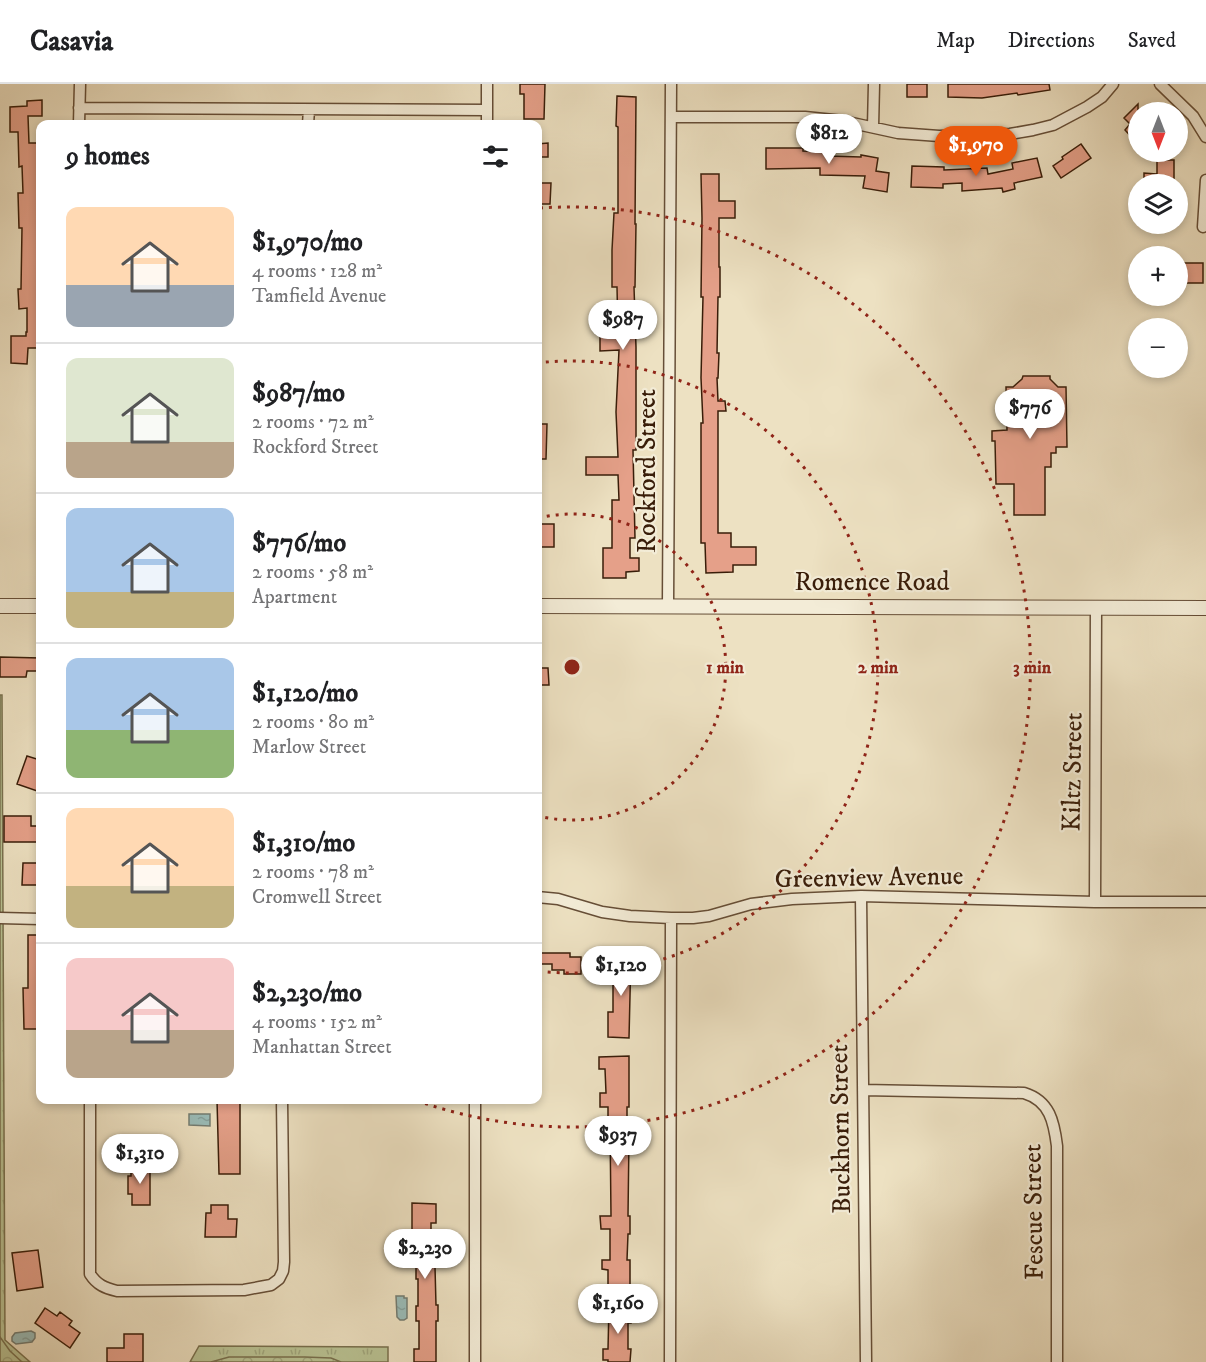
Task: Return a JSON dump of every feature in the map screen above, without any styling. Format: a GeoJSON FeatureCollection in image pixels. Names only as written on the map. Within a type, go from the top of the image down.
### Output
{"type":"FeatureCollection","features":[{"type":"Feature","properties":{"kind":"street"},"geometry":{"type":"LineString","coordinates":[[79,120],[80,84]]}},
{"type":"Feature","properties":{"kind":"street"},"geometry":{"type":"LineString","coordinates":[[487,84],[487,120]]}},
{"type":"Feature","properties":{"kind":"street","name":"Rockford Street"},"geometry":{"type":"LineString","coordinates":[[668,606],[671,84]]}},
{"type":"Feature","properties":{"kind":"street"},"geometry":{"type":"LineString","coordinates":[[873,127],[874,84]]}},
{"type":"Feature","properties":{"kind":"street"},"geometry":{"type":"LineString","coordinates":[[671,117],[805,117],[843,121],[898,133],[939,136],[1010,134],[1053,125],[1088,107],[1102,97],[1113,84]]}},
{"type":"Feature","properties":{"kind":"street"},"geometry":{"type":"LineString","coordinates":[[1160,84],[1193,116],[1206,137]]}},
{"type":"Feature","properties":{"kind":"street"},"geometry":{"type":"LineString","coordinates":[[79,108],[487,110]]}},
{"type":"Feature","properties":{"kind":"street"},"geometry":{"type":"LineString","coordinates":[[308,120],[309,110]]}},
{"type":"Feature","properties":{"kind":"street"},"geometry":{"type":"LineString","coordinates":[[1203,227],[1206,180]]}},
{"type":"Feature","properties":{"kind":"street"},"geometry":{"type":"LineString","coordinates":[[0,606],[36,606]]}},
{"type":"Feature","properties":{"kind":"street","name":"Romence Road"},"geometry":{"type":"LineString","coordinates":[[542,606],[1206,608]]}},
{"type":"Feature","properties":{"kind":"street","name":"Kiltz Street"},"geometry":{"type":"LineString","coordinates":[[1095,902],[1096,607]]}},
{"type":"Feature","properties":{"kind":"street","name":"Greenview Avenue"},"geometry":{"type":"LineString","coordinates":[[542,897],[558,899],[603,912],[671,918],[709,916],[752,904],[792,899],[861,896],[1095,902],[1206,902]]}},
{"type":"Feature","properties":{"kind":"street","name":"Buckhorn Street"},"geometry":{"type":"LineString","coordinates":[[861,896],[866,1362]]}},
{"type":"Feature","properties":{"kind":"street"},"geometry":{"type":"LineString","coordinates":[[0,918],[36,919]]}},
{"type":"Feature","properties":{"kind":"street"},"geometry":{"type":"LineString","coordinates":[[670,1362],[671,918]]}},
{"type":"Feature","properties":{"kind":"street","name":"Fescue Street"},"geometry":{"type":"LineString","coordinates":[[863,1090],[1024,1093],[1035,1097],[1043,1104],[1053,1123],[1057,1146],[1057,1362]]}},
{"type":"Feature","properties":{"kind":"street"},"geometry":{"type":"LineString","coordinates":[[90,1104],[90,1274],[94,1280],[106,1288],[117,1291],[244,1290],[271,1285],[279,1279],[284,1262],[282,1104]]}},
{"type":"Feature","properties":{"kind":"street"},"geometry":{"type":"LineString","coordinates":[[475,1104],[475,1362]]}},
{"type":"Feature","properties":{"kind":"green space"},"geometry":{"type":"Polygon","coordinates":[[[0,695],[2,695],[5,1340],[30,1362],[0,1362],[0,695]]]}},
{"type":"Feature","properties":{"kind":"green space"},"geometry":{"type":"Polygon","coordinates":[[[0,1337],[10,1351],[22,1362],[0,1362],[0,1337]]]}},
{"type":"Feature","properties":{"kind":"green space"},"geometry":{"type":"Polygon","coordinates":[[[199,1346],[388,1347],[388,1362],[190,1362],[199,1346]]]}},
{"type":"Feature","properties":{"kind":"green space"},"geometry":{"type":"Polygon","coordinates":[[[229,1357],[331,1358],[341,1362],[211,1362],[229,1357]]]}},
{"type":"Feature","properties":{"kind":"water"},"geometry":{"type":"Polygon","coordinates":[[[189,1114],[210,1114],[210,1126],[189,1125],[189,1114]]]}},
{"type":"Feature","properties":{"kind":"water"},"geometry":{"type":"Polygon","coordinates":[[[396,1296],[407,1298],[407,1318],[404,1320],[397,1317],[396,1296]]]}},
{"type":"Feature","properties":{"kind":"water"},"geometry":{"type":"Polygon","coordinates":[[[31,1331],[35,1333],[32,1342],[16,1344],[12,1341],[15,1333],[31,1331]]]}},
{"type":"Feature","properties":{"kind":"building"},"geometry":{"type":"Polygon","coordinates":[[[520,84],[545,84],[544,119],[524,119],[524,94],[520,94],[520,84]]]}},
{"type":"Feature","properties":{"kind":"building"},"geometry":{"type":"Polygon","coordinates":[[[907,84],[927,84],[927,97],[907,97],[907,84]]]}},
{"type":"Feature","properties":{"kind":"building"},"geometry":{"type":"Polygon","coordinates":[[[948,84],[1049,84],[1050,90],[982,98],[948,97],[948,84]]]}},
{"type":"Feature","properties":{"kind":"building"},"geometry":{"type":"Polygon","coordinates":[[[617,96],[636,97],[634,287],[636,450],[633,450],[635,538],[630,538],[630,558],[639,558],[639,571],[626,572],[626,578],[603,578],[603,548],[612,548],[612,500],[619,500],[618,475],[586,475],[586,457],[618,457],[616,412],[619,350],[600,351],[600,334],[618,334],[617,287],[612,287],[614,213],[618,213],[617,96]]]}},
{"type":"Feature","properties":{"kind":"building"},"geometry":{"type":"Polygon","coordinates":[[[42,100],[42,116],[28,116],[29,143],[36,143],[36,348],[28,348],[27,364],[11,363],[11,336],[26,336],[27,308],[19,309],[22,228],[19,228],[18,193],[23,193],[22,166],[19,167],[18,132],[10,132],[10,107],[27,106],[27,101],[42,100]]]}},
{"type":"Feature","properties":{"kind":"building"},"geometry":{"type":"Polygon","coordinates":[[[548,143],[548,157],[542,157],[542,144],[548,143]]]}},
{"type":"Feature","properties":{"kind":"building"},"geometry":{"type":"Polygon","coordinates":[[[1081,144],[1091,158],[1061,178],[1053,166],[1081,144]]]}},
{"type":"Feature","properties":{"kind":"building"},"geometry":{"type":"Polygon","coordinates":[[[766,148],[803,148],[803,151],[827,152],[828,156],[861,157],[861,155],[878,158],[876,171],[889,173],[887,192],[863,188],[865,176],[820,175],[820,168],[766,169],[766,148]]]}},
{"type":"Feature","properties":{"kind":"building"},"geometry":{"type":"Polygon","coordinates":[[[1037,158],[1042,177],[1014,183],[1015,189],[1003,192],[1002,188],[962,191],[962,183],[943,184],[943,188],[911,187],[912,166],[944,167],[944,170],[987,168],[988,174],[1013,169],[1012,163],[1037,158]]]}},
{"type":"Feature","properties":{"kind":"building"},"geometry":{"type":"Polygon","coordinates":[[[1157,162],[1174,162],[1174,174],[1157,174],[1157,162]]]}},
{"type":"Feature","properties":{"kind":"building"},"geometry":{"type":"Polygon","coordinates":[[[701,174],[719,174],[719,201],[735,201],[735,218],[719,218],[720,297],[718,297],[717,378],[718,401],[725,401],[726,411],[718,411],[718,533],[731,533],[731,547],[756,547],[756,565],[733,565],[733,572],[706,573],[705,543],[701,543],[703,297],[701,297],[701,174]]]}},
{"type":"Feature","properties":{"kind":"building"},"geometry":{"type":"Polygon","coordinates":[[[542,183],[551,183],[550,204],[542,204],[542,183]]]}},
{"type":"Feature","properties":{"kind":"building"},"geometry":{"type":"Polygon","coordinates":[[[1188,263],[1203,263],[1203,283],[1188,283],[1188,263]]]}},
{"type":"Feature","properties":{"kind":"building"},"geometry":{"type":"Polygon","coordinates":[[[1023,376],[1050,376],[1058,387],[1066,387],[1067,447],[1056,447],[1056,453],[1051,453],[1051,467],[1045,467],[1045,515],[1014,515],[1014,484],[996,484],[995,441],[992,441],[992,431],[1007,430],[1006,387],[1013,387],[1023,376]]]}},
{"type":"Feature","properties":{"kind":"building"},"geometry":{"type":"Polygon","coordinates":[[[542,424],[547,424],[546,459],[542,459],[542,424]]]}},
{"type":"Feature","properties":{"kind":"building"},"geometry":{"type":"Polygon","coordinates":[[[542,524],[554,524],[554,547],[542,547],[542,524]]]}},
{"type":"Feature","properties":{"kind":"building"},"geometry":{"type":"Polygon","coordinates":[[[0,657],[36,658],[36,671],[27,671],[26,677],[0,677],[0,657]]]}},
{"type":"Feature","properties":{"kind":"building"},"geometry":{"type":"Polygon","coordinates":[[[542,668],[548,668],[549,685],[542,685],[542,668]]]}},
{"type":"Feature","properties":{"kind":"building"},"geometry":{"type":"Polygon","coordinates":[[[27,756],[36,759],[36,791],[17,784],[27,756]]]}},
{"type":"Feature","properties":{"kind":"building"},"geometry":{"type":"Polygon","coordinates":[[[4,816],[31,816],[31,826],[36,826],[36,842],[4,842],[4,816]]]}},
{"type":"Feature","properties":{"kind":"building"},"geometry":{"type":"Polygon","coordinates":[[[23,863],[36,863],[36,885],[22,885],[23,863]]]}},
{"type":"Feature","properties":{"kind":"building"},"geometry":{"type":"Polygon","coordinates":[[[28,935],[36,935],[36,1029],[24,1029],[23,988],[28,988],[28,935]]]}},
{"type":"Feature","properties":{"kind":"building"},"geometry":{"type":"Polygon","coordinates":[[[542,953],[570,953],[570,957],[581,957],[581,974],[564,974],[564,970],[552,970],[552,964],[542,964],[542,953]]]}},
{"type":"Feature","properties":{"kind":"building"},"geometry":{"type":"Polygon","coordinates":[[[613,954],[631,954],[629,1038],[608,1037],[608,1012],[613,1012],[613,954]]]}},
{"type":"Feature","properties":{"kind":"building"},"geometry":{"type":"Polygon","coordinates":[[[629,1056],[627,1137],[629,1137],[628,1216],[630,1216],[630,1234],[628,1234],[627,1260],[630,1260],[630,1285],[608,1285],[608,1270],[602,1269],[602,1260],[610,1260],[610,1229],[601,1229],[600,1216],[611,1216],[610,1123],[608,1123],[608,1107],[600,1107],[600,1093],[606,1093],[605,1069],[599,1069],[599,1057],[629,1056]]]}},
{"type":"Feature","properties":{"kind":"building"},"geometry":{"type":"Polygon","coordinates":[[[217,1104],[240,1104],[240,1174],[219,1174],[217,1104]]]}},
{"type":"Feature","properties":{"kind":"building"},"geometry":{"type":"Polygon","coordinates":[[[131,1165],[150,1165],[150,1205],[132,1205],[132,1194],[128,1194],[128,1176],[131,1176],[131,1165]]]}},
{"type":"Feature","properties":{"kind":"building"},"geometry":{"type":"Polygon","coordinates":[[[412,1203],[436,1204],[436,1223],[431,1223],[431,1247],[437,1247],[437,1267],[435,1267],[436,1305],[438,1305],[436,1362],[414,1362],[414,1349],[419,1349],[419,1321],[416,1321],[418,1279],[416,1279],[416,1261],[409,1261],[409,1247],[412,1247],[412,1203]]]}},
{"type":"Feature","properties":{"kind":"building"},"geometry":{"type":"Polygon","coordinates":[[[211,1205],[228,1205],[228,1219],[237,1219],[236,1237],[205,1237],[206,1213],[211,1213],[211,1205]]]}},
{"type":"Feature","properties":{"kind":"building"},"geometry":{"type":"Polygon","coordinates":[[[38,1250],[43,1287],[17,1291],[12,1253],[38,1250]]]}},
{"type":"Feature","properties":{"kind":"building"},"geometry":{"type":"Polygon","coordinates":[[[609,1306],[631,1306],[631,1323],[628,1323],[630,1362],[603,1360],[603,1349],[608,1349],[609,1306]]]}},
{"type":"Feature","properties":{"kind":"building"},"geometry":{"type":"Polygon","coordinates":[[[45,1308],[57,1316],[60,1312],[72,1321],[69,1325],[80,1333],[70,1348],[35,1323],[45,1308]]]}},
{"type":"Feature","properties":{"kind":"building"},"geometry":{"type":"Polygon","coordinates":[[[124,1334],[143,1334],[143,1362],[107,1362],[107,1348],[124,1348],[124,1334]]]}}]}
